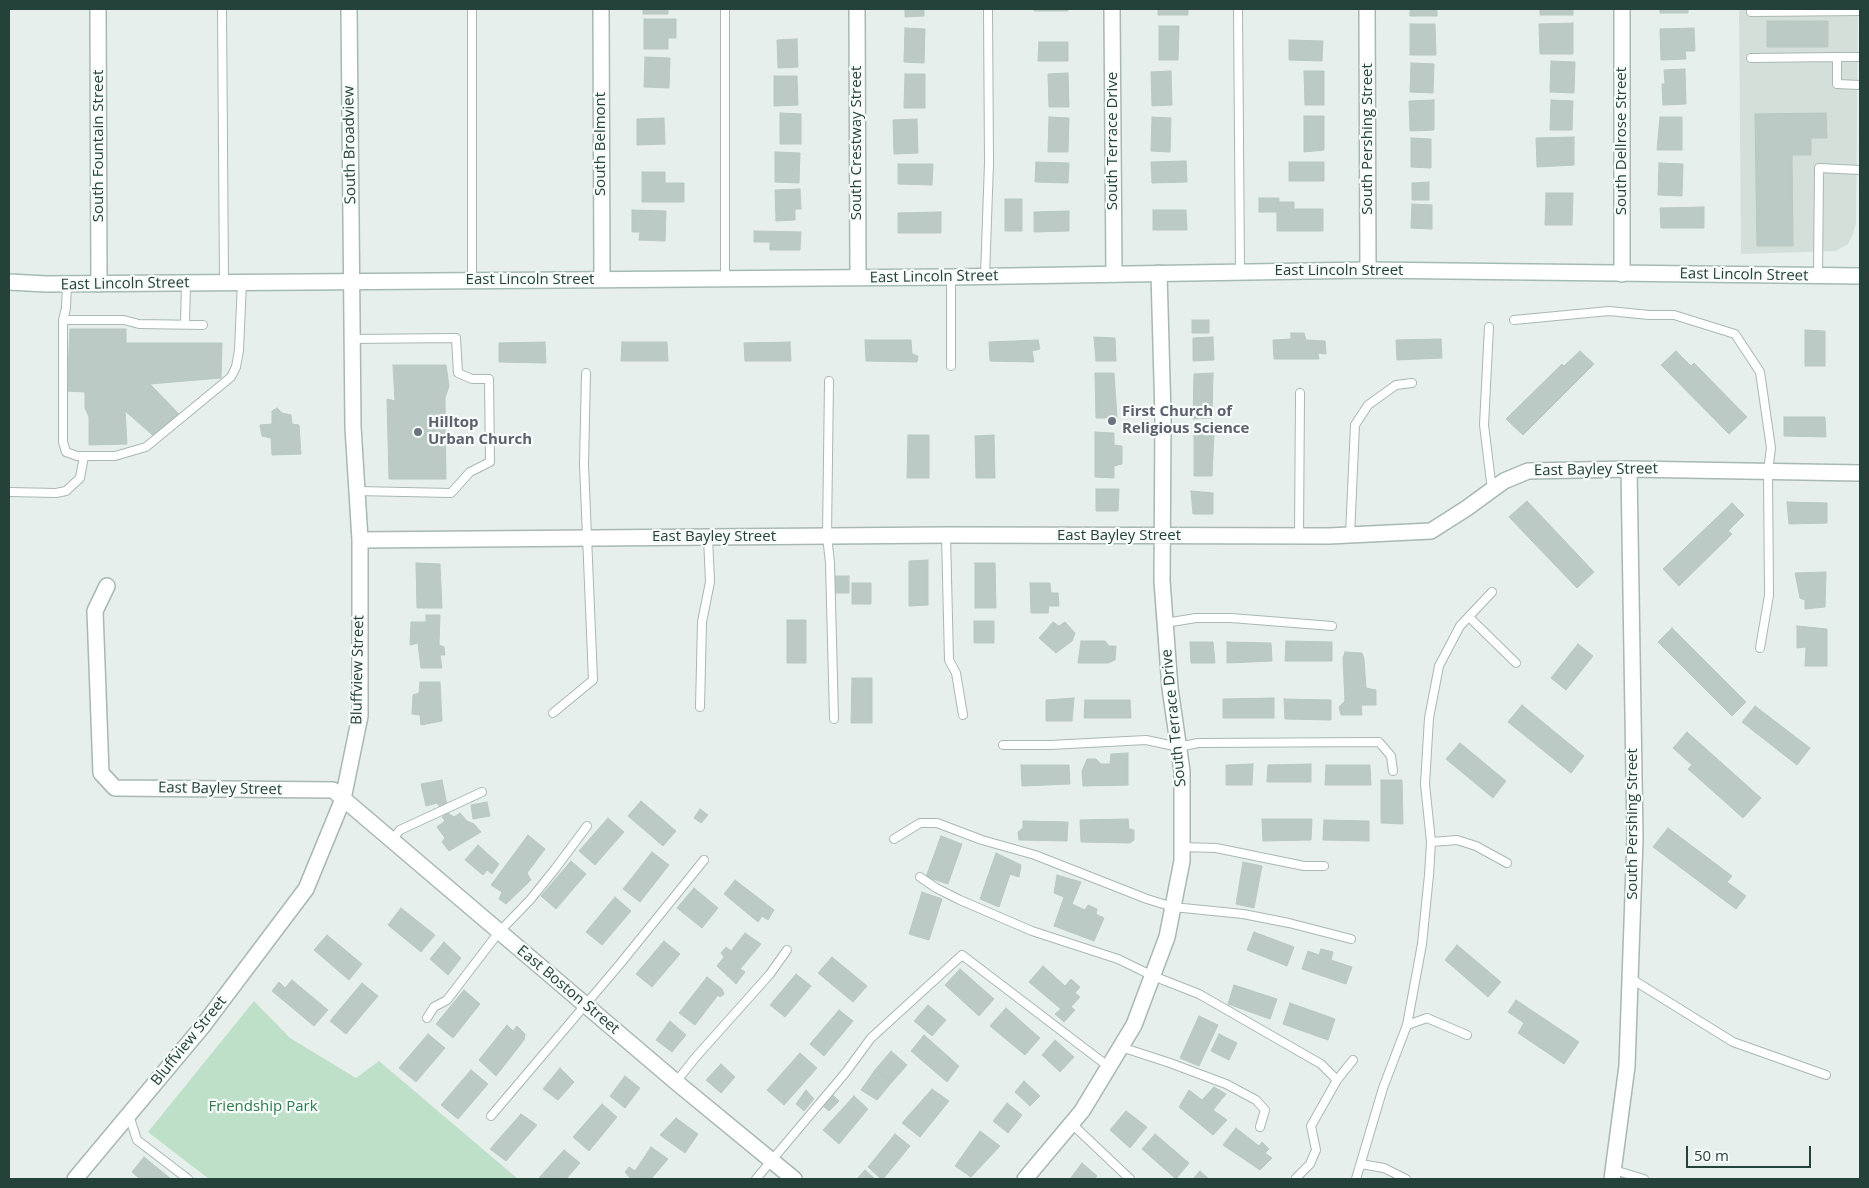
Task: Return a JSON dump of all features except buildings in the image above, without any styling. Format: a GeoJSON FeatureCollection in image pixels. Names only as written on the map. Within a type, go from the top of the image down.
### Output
{"type":"FeatureCollection","features":[{"type":"Feature","properties":{"kind":"street","name":"South Fountain Street"},"geometry":{"type":"LineString","coordinates":[[98,9],[99,284]]}},
{"type":"Feature","properties":{"kind":"street","name":"South Broadview"},"geometry":{"type":"LineString","coordinates":[[349,9],[352,281]]}},
{"type":"Feature","properties":{"kind":"street","name":"South Belmont"},"geometry":{"type":"LineString","coordinates":[[601,9],[602,279]]}},
{"type":"Feature","properties":{"kind":"street","name":"South Crestway Street"},"geometry":{"type":"LineString","coordinates":[[857,9],[858,277]]}},
{"type":"Feature","properties":{"kind":"street","name":"South Terrace Drive"},"geometry":{"type":"LineString","coordinates":[[1112,9],[1114,274]]}},
{"type":"Feature","properties":{"kind":"street","name":"South Pershing Street"},"geometry":{"type":"LineString","coordinates":[[1367,9],[1368,270]]}},
{"type":"Feature","properties":{"kind":"street","name":"South Dellrose Street"},"geometry":{"type":"LineString","coordinates":[[1622,9],[1622,274]]}},
{"type":"Feature","properties":{"kind":"street","name":"East Lincoln Street"},"geometry":{"type":"LineString","coordinates":[[9,282],[99,284],[951,277],[1368,270],[1860,276]]}},
{"type":"Feature","properties":{"kind":"street","name":"South Terrace Drive"},"geometry":{"type":"LineString","coordinates":[[1025,1179],[1082,1111],[1134,1025],[1167,937],[1182,861],[1182,771],[1170,688],[1162,581],[1163,417],[1160,273]]}},
{"type":"Feature","properties":{"kind":"street","name":"Bluffview Street"},"geometry":{"type":"LineString","coordinates":[[75,1179],[202,1027],[306,889],[343,799],[360,716],[360,540],[353,427],[352,281]]}},
{"type":"Feature","properties":{"kind":"street","name":"South Pershing Street"},"geometry":{"type":"LineString","coordinates":[[1613,1175],[1627,1066],[1635,838],[1629,469]]}},
{"type":"Feature","properties":{"kind":"street","name":"East Bayley Street"},"geometry":{"type":"LineString","coordinates":[[360,540],[946,535],[1350,535],[1431,531],[1504,481],[1528,471],[1629,469],[1860,473]]}},
{"type":"Feature","properties":{"kind":"street","name":"East Bayley Street"},"geometry":{"type":"LineString","coordinates":[[107,586],[95,611],[100,774],[115,788],[333,790],[343,799]]}},
{"type":"Feature","properties":{"kind":"street","name":"East Boston Street"},"geometry":{"type":"LineString","coordinates":[[343,799],[676,1082],[794,1179]]}},
{"type":"Feature","properties":{"kind":"lane"},"geometry":{"type":"LineString","coordinates":[[222,9],[224,283]]}},
{"type":"Feature","properties":{"kind":"lane"},"geometry":{"type":"LineString","coordinates":[[472,9],[472,280]]}},
{"type":"Feature","properties":{"kind":"lane"},"geometry":{"type":"LineString","coordinates":[[725,9],[725,278]]}},
{"type":"Feature","properties":{"kind":"lane"},"geometry":{"type":"LineString","coordinates":[[985,276],[989,163],[988,9]]}},
{"type":"Feature","properties":{"kind":"lane"},"geometry":{"type":"LineString","coordinates":[[1238,9],[1240,272]]}},
{"type":"Feature","properties":{"kind":"lane"},"geometry":{"type":"LineString","coordinates":[[1751,12],[1860,11]]}},
{"type":"Feature","properties":{"kind":"lane"},"geometry":{"type":"LineString","coordinates":[[1837,57],[1837,84],[1860,85]]}},
{"type":"Feature","properties":{"kind":"lane"},"geometry":{"type":"LineString","coordinates":[[1752,58],[1860,57]]}},
{"type":"Feature","properties":{"kind":"lane"},"geometry":{"type":"LineString","coordinates":[[1818,276],[1819,168],[1860,170]]}},
{"type":"Feature","properties":{"kind":"lane"},"geometry":{"type":"LineString","coordinates":[[951,277],[951,366]]}},
{"type":"Feature","properties":{"kind":"lane"},"geometry":{"type":"LineString","coordinates":[[67,284],[66,308],[62,320],[63,442],[66,452],[77,456],[115,456],[146,447],[231,378],[236,368],[240,350],[242,282]]}},
{"type":"Feature","properties":{"kind":"lane"},"geometry":{"type":"LineString","coordinates":[[185,324],[186,283]]}},
{"type":"Feature","properties":{"kind":"lane"},"geometry":{"type":"LineString","coordinates":[[1514,320],[1609,311],[1649,316],[1674,316],[1735,334],[1760,372],[1771,448],[1768,471],[1769,595],[1760,648]]}},
{"type":"Feature","properties":{"kind":"lane"},"geometry":{"type":"LineString","coordinates":[[62,320],[124,320],[139,324],[203,325]]}},
{"type":"Feature","properties":{"kind":"lane"},"geometry":{"type":"LineString","coordinates":[[1489,327],[1484,425],[1492,490]]}},
{"type":"Feature","properties":{"kind":"lane"},"geometry":{"type":"LineString","coordinates":[[352,339],[456,338],[458,373],[472,379],[489,379],[490,462],[470,472],[451,492],[357,491]]}},
{"type":"Feature","properties":{"kind":"lane"},"geometry":{"type":"LineString","coordinates":[[553,713],[593,680],[584,464],[586,373]]}},
{"type":"Feature","properties":{"kind":"lane"},"geometry":{"type":"LineString","coordinates":[[829,381],[828,536],[834,719]]}},
{"type":"Feature","properties":{"kind":"lane"},"geometry":{"type":"LineString","coordinates":[[1350,535],[1355,425],[1368,405],[1396,385],[1412,383]]}},
{"type":"Feature","properties":{"kind":"lane"},"geometry":{"type":"LineString","coordinates":[[1299,536],[1300,393]]}},
{"type":"Feature","properties":{"kind":"lane"},"geometry":{"type":"LineString","coordinates":[[9,492],[56,493],[66,491],[80,478],[84,456]]}},
{"type":"Feature","properties":{"kind":"lane"},"geometry":{"type":"LineString","coordinates":[[946,535],[949,660],[956,673],[963,715]]}},
{"type":"Feature","properties":{"kind":"lane"},"geometry":{"type":"LineString","coordinates":[[700,707],[702,622],[710,582],[708,537]]}},
{"type":"Feature","properties":{"kind":"lane"},"geometry":{"type":"LineString","coordinates":[[1356,1179],[1383,1088],[1407,1025],[1422,944],[1429,875],[1430,842],[1425,784],[1429,718],[1439,666],[1460,626],[1492,592]]}},
{"type":"Feature","properties":{"kind":"lane"},"geometry":{"type":"LineString","coordinates":[[1468,617],[1516,663]]}},
{"type":"Feature","properties":{"kind":"lane"},"geometry":{"type":"LineString","coordinates":[[1165,623],[1196,618],[1232,618],[1332,626]]}},
{"type":"Feature","properties":{"kind":"lane"},"geometry":{"type":"LineString","coordinates":[[1003,745],[1050,745],[1146,740],[1179,747],[1207,743],[1380,742],[1391,756],[1393,771]]}},
{"type":"Feature","properties":{"kind":"lane"},"geometry":{"type":"LineString","coordinates":[[391,841],[400,830],[482,792]]}},
{"type":"Feature","properties":{"kind":"lane"},"geometry":{"type":"LineString","coordinates":[[894,839],[920,824],[937,823],[982,840],[1035,855],[1147,899],[1173,907],[1252,916],[1351,938]]}},
{"type":"Feature","properties":{"kind":"lane"},"geometry":{"type":"LineString","coordinates":[[428,1018],[434,1008],[447,1000],[499,932],[530,900],[587,826]]}},
{"type":"Feature","properties":{"kind":"lane"},"geometry":{"type":"LineString","coordinates":[[1430,842],[1457,840],[1476,846],[1507,863]]}},
{"type":"Feature","properties":{"kind":"lane"},"geometry":{"type":"LineString","coordinates":[[1182,847],[1216,848],[1304,866],[1324,866]]}},
{"type":"Feature","properties":{"kind":"lane"},"geometry":{"type":"LineString","coordinates":[[491,1116],[620,964],[704,860]]}},
{"type":"Feature","properties":{"kind":"lane"},"geometry":{"type":"LineString","coordinates":[[920,877],[936,888],[960,900],[1032,931],[1118,959],[1153,976],[1199,994],[1321,1064],[1337,1080]]}},
{"type":"Feature","properties":{"kind":"lane"},"geometry":{"type":"LineString","coordinates":[[676,1082],[770,974],[787,950]]}},
{"type":"Feature","properties":{"kind":"lane"},"geometry":{"type":"LineString","coordinates":[[756,1179],[846,1072],[870,1038],[962,955],[1109,1068]]}},
{"type":"Feature","properties":{"kind":"lane"},"geometry":{"type":"LineString","coordinates":[[1630,978],[1733,1042],[1826,1075]]}},
{"type":"Feature","properties":{"kind":"lane"},"geometry":{"type":"LineString","coordinates":[[1407,1025],[1427,1018],[1467,1035]]}},
{"type":"Feature","properties":{"kind":"lane"},"geometry":{"type":"LineString","coordinates":[[1121,1047],[1226,1084],[1256,1100],[1265,1110],[1260,1127]]}},
{"type":"Feature","properties":{"kind":"lane"},"geometry":{"type":"LineString","coordinates":[[1296,1178],[1310,1164],[1316,1150],[1312,1126],[1337,1080],[1353,1060]]}},
{"type":"Feature","properties":{"kind":"lane"},"geometry":{"type":"LineString","coordinates":[[128,1115],[136,1140],[188,1179]]}},
{"type":"Feature","properties":{"kind":"lane"},"geometry":{"type":"LineString","coordinates":[[1072,1124],[1130,1179]]}},
{"type":"Feature","properties":{"kind":"lane"},"geometry":{"type":"LineString","coordinates":[[1361,1164],[1384,1168],[1406,1179]]}},
{"type":"Feature","properties":{"kind":"lane"},"geometry":{"type":"LineString","coordinates":[[1613,1175],[1644,1179]]}},
{"type":"Feature","properties":{"kind":"shaded area"},"geometry":{"type":"Polygon","coordinates":[[[1739,9],[1858,9],[1856,224],[1848,244],[1836,251],[1741,254],[1739,9]]]}},
{"type":"Feature","properties":{"kind":"green space","name":"Friendship Park"},"geometry":{"type":"Polygon","coordinates":[[[254,1001],[290,1038],[356,1078],[379,1061],[518,1179],[209,1179],[148,1132],[254,1001]]]}},
{"type":"Feature","properties":{"kind":"place","name":"First Church of Religious Science"},"geometry":{"type":"Point","coordinates":[1112,421]}},
{"type":"Feature","properties":{"kind":"place","name":"Hilltop Urban Church"},"geometry":{"type":"Point","coordinates":[418,432]}}]}
